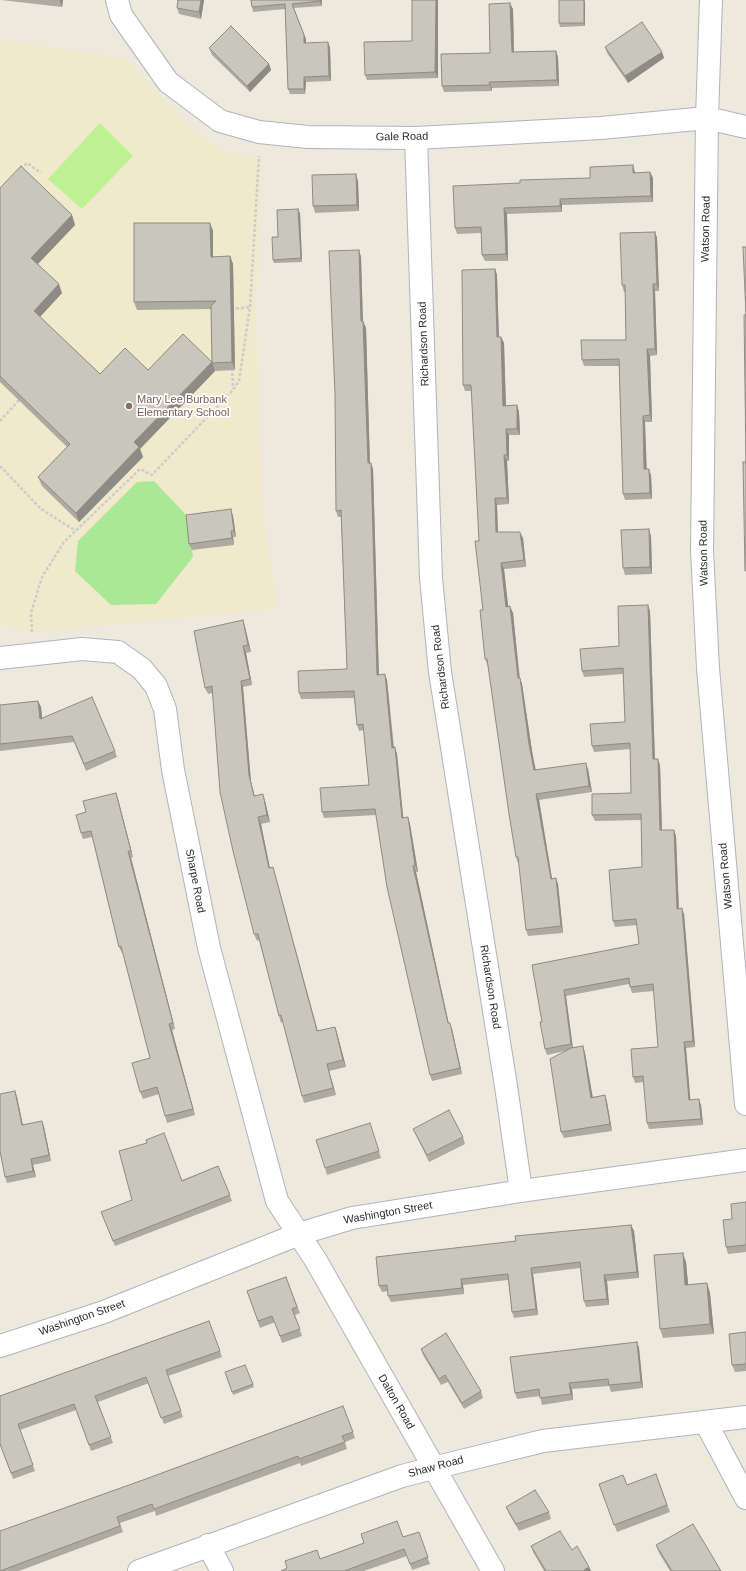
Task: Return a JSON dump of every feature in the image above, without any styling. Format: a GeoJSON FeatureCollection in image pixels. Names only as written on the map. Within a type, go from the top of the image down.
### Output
{"type":"FeatureCollection","features":[{"type":"Feature","properties":{"kind":"street","name":"Gale Road"},"geometry":{"type":"LineString","coordinates":[[117,0],[121,14],[168,82],[220,121],[259,132],[308,137],[416,138],[601,128],[707,118],[746,127]]}},
{"type":"Feature","properties":{"kind":"street","name":"Watson Road"},"geometry":{"type":"LineString","coordinates":[[711,0],[707,118],[702,551],[708,668],[746,1104]]}},
{"type":"Feature","properties":{"kind":"street","name":"Richardson Road"},"geometry":{"type":"LineString","coordinates":[[416,138],[431,578],[440,664],[521,1191]]}},
{"type":"Feature","properties":{"kind":"street","name":"Sharpe Road"},"geometry":{"type":"LineString","coordinates":[[0,658],[82,649],[118,652],[142,669],[156,686],[165,709],[173,770],[209,948],[277,1201],[299,1234]]}},
{"type":"Feature","properties":{"kind":"street","name":"Washington Street"},"geometry":{"type":"LineString","coordinates":[[0,1346],[104,1312],[299,1234],[352,1218],[521,1191],[746,1160]]}},
{"type":"Feature","properties":{"kind":"street","name":"Dalton Road"},"geometry":{"type":"LineString","coordinates":[[299,1234],[493,1571]]}},
{"type":"Feature","properties":{"kind":"street","name":"Shaw Road"},"geometry":{"type":"LineString","coordinates":[[139,1571],[402,1476],[433,1468],[543,1441],[706,1423],[746,1417]]}},
{"type":"Feature","properties":{"kind":"street"},"geometry":{"type":"LineString","coordinates":[[706,1423],[746,1498]]}},
{"type":"Feature","properties":{"kind":"street"},"geometry":{"type":"LineString","coordinates":[[208,1545],[222,1571]]}},
{"type":"Feature","properties":{"kind":"path"},"geometry":{"type":"LineString","coordinates":[[32,627],[31,613],[42,577],[64,542],[140,469],[152,475],[233,390],[239,381],[250,307],[259,153]]}},
{"type":"Feature","properties":{"kind":"path"},"geometry":{"type":"LineString","coordinates":[[16,174],[27,163],[41,172]]}},
{"type":"Feature","properties":{"kind":"path"},"geometry":{"type":"LineString","coordinates":[[229,316],[229,309],[250,307]]}},
{"type":"Feature","properties":{"kind":"path"},"geometry":{"type":"LineString","coordinates":[[232,360],[233,390]]}},
{"type":"Feature","properties":{"kind":"path"},"geometry":{"type":"LineString","coordinates":[[0,421],[19,400]]}},
{"type":"Feature","properties":{"kind":"path"},"geometry":{"type":"LineString","coordinates":[[0,466],[41,509],[76,531]]}},
{"type":"Feature","properties":{"kind":"shaded area","name":"Mary Lee Burbank Elementary School"},"geometry":{"type":"Polygon","coordinates":[[[0,40],[124,58],[201,138],[229,152],[262,159],[256,312],[261,500],[277,608],[27,633],[6,625],[0,625],[0,40]]]}},
{"type":"Feature","properties":{"kind":"green space"},"geometry":{"type":"Polygon","coordinates":[[[100,123],[133,156],[82,209],[48,179],[100,123]]]}},
{"type":"Feature","properties":{"kind":"green space"},"geometry":{"type":"Polygon","coordinates":[[[154,481],[189,518],[193,557],[156,604],[111,605],[75,571],[78,541],[137,482],[154,481]]]}},
{"type":"Feature","properties":{"kind":"building"},"geometry":{"type":"Polygon","coordinates":[[[178,0],[201,0],[199,12],[177,8],[178,0]]]}},
{"type":"Feature","properties":{"kind":"building"},"geometry":{"type":"Polygon","coordinates":[[[251,0],[320,0],[292,4],[304,35],[304,43],[328,42],[329,76],[304,77],[304,89],[288,89],[285,4],[252,7],[251,0]]]}},
{"type":"Feature","properties":{"kind":"building"},"geometry":{"type":"Polygon","coordinates":[[[412,0],[436,0],[435,72],[365,75],[364,42],[412,41],[412,0]]]}},
{"type":"Feature","properties":{"kind":"building"},"geometry":{"type":"Polygon","coordinates":[[[559,0],[584,0],[584,23],[559,23],[559,0]]]}},
{"type":"Feature","properties":{"kind":"building"},"geometry":{"type":"Polygon","coordinates":[[[510,3],[512,52],[556,51],[557,80],[489,82],[490,85],[442,86],[441,54],[490,53],[489,4],[510,3]]]}},
{"type":"Feature","properties":{"kind":"building"},"geometry":{"type":"Polygon","coordinates":[[[642,22],[662,52],[625,76],[605,47],[642,22]]]}},
{"type":"Feature","properties":{"kind":"building"},"geometry":{"type":"Polygon","coordinates":[[[231,26],[269,64],[247,86],[209,48],[231,26]]]}},
{"type":"Feature","properties":{"kind":"building"},"geometry":{"type":"Polygon","coordinates":[[[633,165],[633,173],[650,172],[651,196],[560,199],[560,206],[504,208],[506,254],[482,255],[481,227],[455,228],[453,186],[520,183],[520,180],[590,178],[590,167],[633,165]]]}},
{"type":"Feature","properties":{"kind":"building"},"geometry":{"type":"Polygon","coordinates":[[[21,166],[72,215],[31,258],[59,284],[34,311],[100,374],[125,348],[148,370],[183,334],[212,362],[134,442],[139,447],[76,513],[38,477],[70,444],[0,376],[0,188],[21,166]]]}},
{"type":"Feature","properties":{"kind":"building"},"geometry":{"type":"Polygon","coordinates":[[[356,174],[357,205],[313,206],[312,175],[356,174]]]}},
{"type":"Feature","properties":{"kind":"building"},"geometry":{"type":"Polygon","coordinates":[[[298,209],[301,258],[273,260],[272,237],[278,237],[277,210],[298,209]]]}},
{"type":"Feature","properties":{"kind":"building"},"geometry":{"type":"Polygon","coordinates":[[[134,223],[210,223],[211,257],[230,256],[232,362],[212,363],[211,306],[216,301],[134,302],[134,223]]]}},
{"type":"Feature","properties":{"kind":"building"},"geometry":{"type":"Polygon","coordinates":[[[655,232],[657,284],[653,284],[655,349],[647,349],[650,415],[643,416],[644,469],[649,469],[650,493],[623,494],[619,359],[582,360],[581,340],[626,340],[625,285],[622,285],[620,233],[655,232]]]}},
{"type":"Feature","properties":{"kind":"building"},"geometry":{"type":"Polygon","coordinates":[[[743,247],[746,247],[746,315],[743,247]]]}},
{"type":"Feature","properties":{"kind":"building"},"geometry":{"type":"Polygon","coordinates":[[[359,250],[368,463],[371,463],[377,675],[385,674],[392,748],[395,747],[402,818],[408,817],[415,865],[413,866],[448,1023],[450,1023],[460,1068],[430,1075],[387,887],[375,809],[322,812],[320,788],[369,785],[363,724],[357,725],[354,691],[299,693],[298,671],[347,669],[341,510],[336,511],[335,395],[329,251],[359,250]]]}},
{"type":"Feature","properties":{"kind":"building"},"geometry":{"type":"Polygon","coordinates":[[[495,269],[497,337],[501,337],[503,406],[517,405],[517,429],[506,429],[507,455],[504,455],[507,498],[495,498],[496,532],[520,532],[524,560],[501,563],[506,607],[510,606],[518,678],[520,678],[529,744],[534,770],[586,763],[589,786],[536,794],[551,879],[556,878],[561,926],[526,930],[518,857],[516,857],[509,814],[487,659],[485,659],[480,610],[483,610],[475,541],[479,541],[471,385],[463,385],[462,270],[495,269]]]}},
{"type":"Feature","properties":{"kind":"building"},"geometry":{"type":"Polygon","coordinates":[[[744,315],[746,315],[746,462],[744,315]]]}},
{"type":"Feature","properties":{"kind":"building"},"geometry":{"type":"Polygon","coordinates":[[[743,462],[746,462],[746,571],[745,571],[743,462]]]}},
{"type":"Feature","properties":{"kind":"building"},"geometry":{"type":"Polygon","coordinates":[[[231,509],[234,531],[231,531],[232,538],[189,544],[186,515],[231,509]]]}},
{"type":"Feature","properties":{"kind":"building"},"geometry":{"type":"Polygon","coordinates":[[[649,529],[650,567],[623,568],[621,530],[649,529]]]}},
{"type":"Feature","properties":{"kind":"building"},"geometry":{"type":"Polygon","coordinates":[[[648,605],[653,759],[658,759],[660,830],[674,830],[677,909],[682,908],[693,1041],[684,1042],[689,1100],[699,1099],[701,1119],[647,1123],[643,1076],[633,1077],[631,1049],[658,1047],[653,984],[630,987],[629,978],[564,990],[571,1044],[545,1049],[532,965],[639,944],[636,919],[613,921],[609,870],[642,867],[641,814],[592,815],[592,794],[631,793],[630,743],[592,746],[590,724],[625,722],[623,668],[582,671],[580,649],[619,646],[618,606],[648,605]]]}},
{"type":"Feature","properties":{"kind":"building"},"geometry":{"type":"Polygon","coordinates":[[[243,620],[248,645],[243,646],[250,679],[241,681],[249,775],[254,796],[263,794],[267,815],[258,817],[269,868],[273,867],[317,1031],[335,1027],[343,1060],[327,1064],[333,1088],[302,1096],[281,1015],[279,1016],[258,934],[254,934],[233,851],[220,792],[212,686],[205,688],[194,631],[243,620]]]}},
{"type":"Feature","properties":{"kind":"building"},"geometry":{"type":"Polygon","coordinates":[[[92,697],[115,751],[84,764],[72,736],[0,744],[0,705],[38,701],[40,719],[92,697]]]}},
{"type":"Feature","properties":{"kind":"building"},"geometry":{"type":"Polygon","coordinates":[[[116,793],[131,851],[128,851],[173,1023],[169,1024],[193,1109],[165,1116],[157,1087],[140,1092],[132,1063],[150,1058],[121,946],[119,947],[91,831],[81,833],[76,815],[86,812],[83,801],[116,793]]]}},
{"type":"Feature","properties":{"kind":"building"},"geometry":{"type":"Polygon","coordinates":[[[583,1046],[591,1098],[605,1095],[610,1124],[561,1132],[550,1059],[571,1048],[583,1046]]]}},
{"type":"Feature","properties":{"kind":"building"},"geometry":{"type":"Polygon","coordinates":[[[15,1091],[22,1125],[42,1121],[49,1155],[31,1159],[33,1171],[5,1177],[0,1151],[0,1094],[15,1091]]]}},
{"type":"Feature","properties":{"kind":"building"},"geometry":{"type":"Polygon","coordinates":[[[449,1110],[463,1137],[427,1155],[413,1129],[449,1110]]]}},
{"type":"Feature","properties":{"kind":"building"},"geometry":{"type":"Polygon","coordinates":[[[370,1123],[379,1151],[325,1168],[316,1140],[370,1123]]]}},
{"type":"Feature","properties":{"kind":"building"},"geometry":{"type":"Polygon","coordinates":[[[164,1133],[182,1181],[218,1166],[230,1195],[113,1241],[101,1212],[132,1200],[119,1151],[147,1143],[146,1140],[164,1133]]]}},
{"type":"Feature","properties":{"kind":"building"},"geometry":{"type":"Polygon","coordinates":[[[746,1202],[746,1245],[726,1247],[723,1220],[732,1219],[731,1204],[746,1202]]]}},
{"type":"Feature","properties":{"kind":"building"},"geometry":{"type":"Polygon","coordinates":[[[631,1225],[637,1272],[604,1275],[607,1299],[584,1301],[580,1262],[531,1268],[536,1309],[512,1312],[508,1274],[461,1279],[462,1288],[388,1296],[387,1285],[379,1286],[376,1257],[516,1241],[515,1236],[631,1225]]]}},
{"type":"Feature","properties":{"kind":"building"},"geometry":{"type":"Polygon","coordinates":[[[683,1253],[685,1285],[707,1283],[710,1324],[660,1329],[654,1255],[683,1253]]]}},
{"type":"Feature","properties":{"kind":"building"},"geometry":{"type":"Polygon","coordinates":[[[286,1277],[297,1307],[292,1309],[300,1329],[280,1336],[272,1316],[258,1321],[247,1291],[286,1277]]]}},
{"type":"Feature","properties":{"kind":"building"},"geometry":{"type":"Polygon","coordinates":[[[209,1321],[220,1351],[166,1370],[181,1411],[161,1418],[146,1377],[95,1396],[111,1437],[89,1445],[74,1404],[18,1424],[33,1465],[11,1473],[0,1444],[0,1396],[209,1321]]]}},
{"type":"Feature","properties":{"kind":"building"},"geometry":{"type":"Polygon","coordinates":[[[746,1332],[746,1364],[732,1365],[729,1334],[746,1332]]]}},
{"type":"Feature","properties":{"kind":"building"},"geometry":{"type":"Polygon","coordinates":[[[446,1333],[481,1391],[462,1403],[445,1375],[439,1379],[421,1349],[446,1333]]]}},
{"type":"Feature","properties":{"kind":"building"},"geometry":{"type":"Polygon","coordinates":[[[637,1342],[641,1382],[609,1385],[608,1379],[569,1383],[571,1394],[540,1398],[539,1389],[515,1393],[510,1357],[637,1342]]]}},
{"type":"Feature","properties":{"kind":"building"},"geometry":{"type":"Polygon","coordinates":[[[245,1365],[253,1384],[232,1392],[225,1372],[245,1365]]]}},
{"type":"Feature","properties":{"kind":"building"},"geometry":{"type":"Polygon","coordinates":[[[343,1406],[353,1432],[342,1436],[345,1442],[299,1459],[298,1456],[154,1509],[152,1504],[117,1517],[120,1526],[0,1571],[0,1531],[343,1406]]]}},
{"type":"Feature","properties":{"kind":"building"},"geometry":{"type":"Polygon","coordinates":[[[656,1474],[667,1505],[614,1525],[599,1484],[623,1475],[627,1485],[656,1474]]]}},
{"type":"Feature","properties":{"kind":"building"},"geometry":{"type":"Polygon","coordinates":[[[535,1490],[549,1512],[516,1524],[506,1507],[535,1490]]]}},
{"type":"Feature","properties":{"kind":"building"},"geometry":{"type":"Polygon","coordinates":[[[397,1521],[403,1537],[419,1532],[428,1557],[410,1564],[404,1549],[344,1571],[281,1571],[287,1568],[285,1561],[317,1550],[320,1559],[364,1543],[361,1534],[397,1521]]]}},
{"type":"Feature","properties":{"kind":"building"},"geometry":{"type":"Polygon","coordinates":[[[693,1524],[721,1571],[672,1571],[656,1545],[693,1524]]]}},
{"type":"Feature","properties":{"kind":"building"},"geometry":{"type":"Polygon","coordinates":[[[560,1531],[572,1550],[577,1546],[589,1567],[584,1570],[585,1571],[546,1571],[531,1546],[560,1531]]]}},
{"type":"Feature","properties":{"kind":"place","name":"Mary Lee Burbank Elementary School"},"geometry":{"type":"Point","coordinates":[129,406]}}]}
